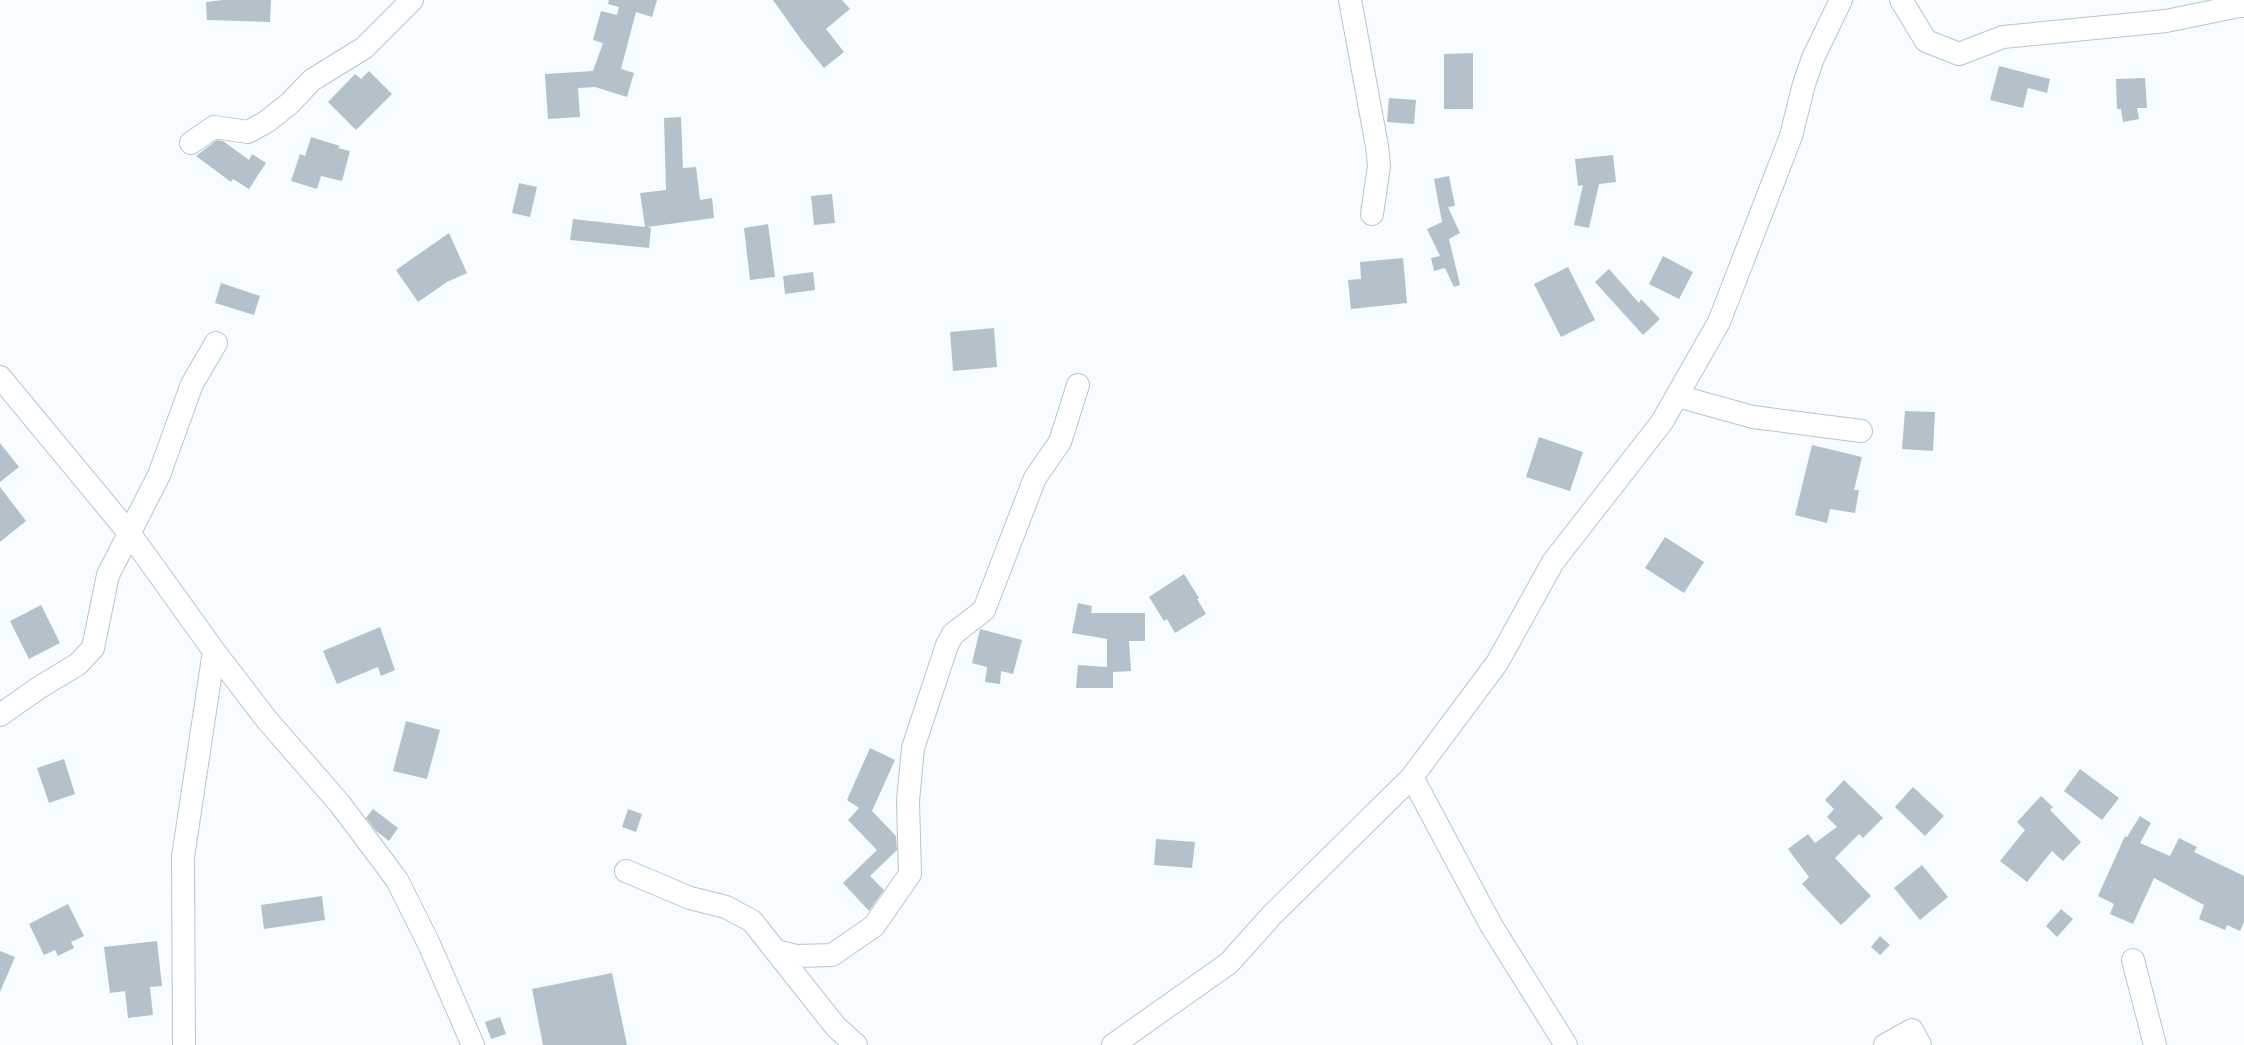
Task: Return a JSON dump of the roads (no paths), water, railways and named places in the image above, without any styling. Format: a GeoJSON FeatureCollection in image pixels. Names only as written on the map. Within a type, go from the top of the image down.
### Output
{"type":"FeatureCollection","features":[{"type":"Feature","properties":{"kind":"street"},"geometry":{"type":"LineString","coordinates":[[191,143],[214,127],[248,132],[266,122],[289,104],[312,80],[364,48],[412,0]]}},
{"type":"Feature","properties":{"kind":"street"},"geometry":{"type":"LineString","coordinates":[[1350,0],[1377,146],[1378,166],[1372,214]]}},
{"type":"Feature","properties":{"kind":"street"},"geometry":{"type":"LineString","coordinates":[[1113,1045],[1229,964],[1270,916],[1412,777],[1497,663],[1553,562],[1662,422],[1719,322],[1790,136],[1804,84],[1813,58],[1841,0]]}},
{"type":"Feature","properties":{"kind":"street"},"geometry":{"type":"LineString","coordinates":[[1901,0],[1926,42],[1959,54],[2003,37],[2094,30],[2166,21],[2244,6]]}},
{"type":"Feature","properties":{"kind":"street"},"geometry":{"type":"LineString","coordinates":[[0,715],[40,686],[78,664],[90,653],[98,630],[108,575],[159,475],[192,384],[216,343]]}},
{"type":"Feature","properties":{"kind":"street"},"geometry":{"type":"LineString","coordinates":[[0,377],[130,534],[214,651],[267,720],[340,804],[397,880],[429,944],[473,1045]]}},
{"type":"Feature","properties":{"kind":"street"},"geometry":{"type":"LineString","coordinates":[[776,951],[796,956],[832,955],[874,926],[910,874],[908,801],[913,748],[947,645],[953,634],[984,610],[1035,478],[1060,442],[1078,385]]}},
{"type":"Feature","properties":{"kind":"street"},"geometry":{"type":"LineString","coordinates":[[1677,396],[1753,417],[1861,431]]}},
{"type":"Feature","properties":{"kind":"street"},"geometry":{"type":"LineString","coordinates":[[184,1045],[183,857],[214,651]]}},
{"type":"Feature","properties":{"kind":"street"},"geometry":{"type":"LineString","coordinates":[[1412,777],[1490,925],[1566,1045]]}},
{"type":"Feature","properties":{"kind":"street"},"geometry":{"type":"LineString","coordinates":[[626,871],[690,898],[726,907],[752,921],[836,1027],[856,1045]]}},
{"type":"Feature","properties":{"kind":"street"},"geometry":{"type":"LineString","coordinates":[[2133,960],[2155,1045]]}},
{"type":"Feature","properties":{"kind":"street"},"geometry":{"type":"LineString","coordinates":[[1885,1045],[1912,1030],[1920,1045]]}}]}
